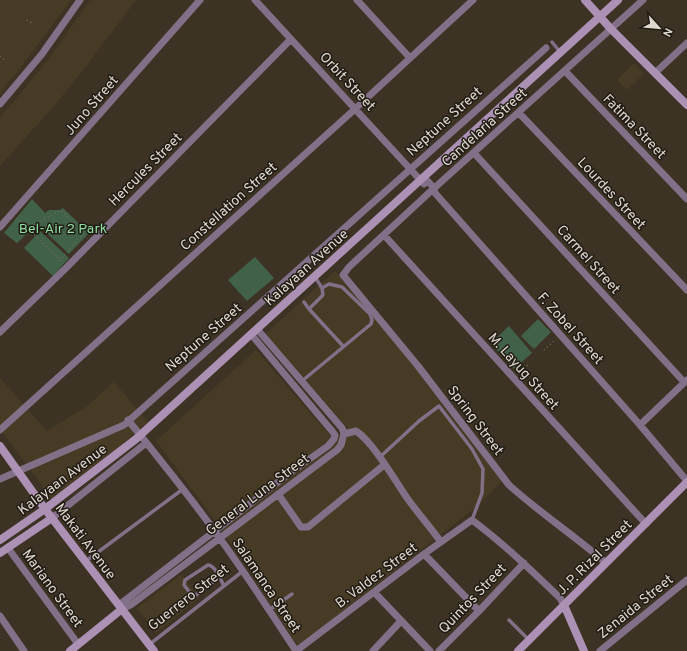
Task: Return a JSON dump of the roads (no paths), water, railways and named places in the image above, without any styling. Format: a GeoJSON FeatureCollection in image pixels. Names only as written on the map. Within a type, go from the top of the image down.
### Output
{"type":"FeatureCollection","features":[{"type":"Feature","properties":{"kind":"main road"},"geometry":{"type":"LineString","coordinates":[[584,0],[687,105]]}},
{"type":"Feature","properties":{"kind":"main road","name":"Kalayaan Avenue"},"geometry":{"type":"LineString","coordinates":[[0,540],[45,509],[141,435],[618,0]]}},
{"type":"Feature","properties":{"kind":"main road","name":"Makati Avenue"},"geometry":{"type":"LineString","coordinates":[[0,446],[45,509],[152,649]]}},
{"type":"Feature","properties":{"kind":"main road","name":"J. P. Rizal Street"},"geometry":{"type":"LineString","coordinates":[[518,651],[646,524],[687,481]]}},
{"type":"Feature","properties":{"kind":"main road","name":"Kalayaan Avenue"},"geometry":{"type":"LineString","coordinates":[[0,552],[52,518]]}},
{"type":"Feature","properties":{"kind":"main road"},"geometry":{"type":"LineString","coordinates":[[564,605],[584,651]]}},
{"type":"Feature","properties":{"kind":"main road","name":"General Luna Street"},"geometry":{"type":"LineString","coordinates":[[70,651],[120,607]]}},
{"type":"Feature","properties":{"kind":"street"},"geometry":{"type":"LineString","coordinates":[[0,104],[42,54],[80,0]]}},
{"type":"Feature","properties":{"kind":"street","name":"Juno Street"},"geometry":{"type":"LineString","coordinates":[[0,227],[200,0]]}},
{"type":"Feature","properties":{"kind":"street","name":"Orbit Street"},"geometry":{"type":"LineString","coordinates":[[255,0],[410,168],[423,179]]}},
{"type":"Feature","properties":{"kind":"street"},"geometry":{"type":"LineString","coordinates":[[357,0],[410,58]]}},
{"type":"Feature","properties":{"kind":"street","name":"Candelaria Street"},"geometry":{"type":"LineString","coordinates":[[343,275],[349,267],[643,0]]}},
{"type":"Feature","properties":{"kind":"street","name":"Constellation Street"},"geometry":{"type":"LineString","coordinates":[[0,430],[355,109],[469,1]]}},
{"type":"Feature","properties":{"kind":"street","name":"Hercules Street"},"geometry":{"type":"LineString","coordinates":[[0,332],[67,267],[291,39]]}},
{"type":"Feature","properties":{"kind":"street"},"geometry":{"type":"LineString","coordinates":[[655,73],[687,43]]}},
{"type":"Feature","properties":{"kind":"street","name":"Neptune Street"},"geometry":{"type":"LineString","coordinates":[[0,479],[124,424],[546,48]]}},
{"type":"Feature","properties":{"kind":"street","name":"Fatima Street"},"geometry":{"type":"LineString","coordinates":[[565,71],[687,198]]}},
{"type":"Feature","properties":{"kind":"street","name":"Lourdes Street"},"geometry":{"type":"LineString","coordinates":[[519,113],[687,290]]}},
{"type":"Feature","properties":{"kind":"street","name":"Carmel Street"},"geometry":{"type":"LineString","coordinates":[[474,153],[686,381]]}},
{"type":"Feature","properties":{"kind":"street","name":"F. Zobel Street"},"geometry":{"type":"LineString","coordinates":[[423,179],[640,425],[687,481]]}},
{"type":"Feature","properties":{"kind":"street","name":"M. Layug Street"},"geometry":{"type":"LineString","coordinates":[[384,235],[646,524]]}},
{"type":"Feature","properties":{"kind":"street","name":"Spring Street"},"geometry":{"type":"LineString","coordinates":[[343,275],[418,366],[509,485],[525,499],[581,541],[606,563]]}},
{"type":"Feature","properties":{"kind":"street"},"geometry":{"type":"LineString","coordinates":[[254,332],[342,428],[344,434],[356,431],[362,435],[408,500],[441,542]]}},
{"type":"Feature","properties":{"kind":"street","name":"General Luna Street"},"geometry":{"type":"LineString","coordinates":[[120,607],[291,472],[328,446],[334,439],[335,435],[295,387],[254,332]]}},
{"type":"Feature","properties":{"kind":"street"},"geometry":{"type":"LineString","coordinates":[[640,425],[686,381]]}},
{"type":"Feature","properties":{"kind":"street"},"geometry":{"type":"LineString","coordinates":[[295,387],[301,382]]}},
{"type":"Feature","properties":{"kind":"street","name":"Salamanca Street"},"geometry":{"type":"LineString","coordinates":[[128,420],[183,488],[215,531],[296,651]]}},
{"type":"Feature","properties":{"kind":"street","name":"General Luna Street"},"geometry":{"type":"LineString","coordinates":[[120,607],[132,604],[241,522],[259,512],[265,504],[337,450],[341,445],[344,434]]}},
{"type":"Feature","properties":{"kind":"street","name":"Kalayaan Avenue"},"geometry":{"type":"LineString","coordinates":[[52,518],[146,443]]}},
{"type":"Feature","properties":{"kind":"street"},"geometry":{"type":"LineString","coordinates":[[278,494],[301,527],[308,527],[384,465]]}},
{"type":"Feature","properties":{"kind":"street"},"geometry":{"type":"LineString","coordinates":[[259,497],[265,504]]}},
{"type":"Feature","properties":{"kind":"street"},"geometry":{"type":"LineString","coordinates":[[472,520],[524,563],[560,598],[564,605]]}},
{"type":"Feature","properties":{"kind":"street","name":"B. Valdez Street"},"geometry":{"type":"LineString","coordinates":[[296,651],[424,554],[472,520]]}},
{"type":"Feature","properties":{"kind":"street","name":"Mariano Street"},"geometry":{"type":"LineString","coordinates":[[8,548],[78,644]]}},
{"type":"Feature","properties":{"kind":"street"},"geometry":{"type":"LineString","coordinates":[[424,554],[479,611]]}},
{"type":"Feature","properties":{"kind":"street","name":"Quintos Street"},"geometry":{"type":"LineString","coordinates":[[439,651],[524,563]]}},
{"type":"Feature","properties":{"kind":"street","name":"Zenaida Street"},"geometry":{"type":"LineString","coordinates":[[600,651],[687,580]]}},
{"type":"Feature","properties":{"kind":"street"},"geometry":{"type":"LineString","coordinates":[[374,592],[430,651]]}},
{"type":"Feature","properties":{"kind":"street"},"geometry":{"type":"LineString","coordinates":[[0,618],[24,651]]}},
{"type":"Feature","properties":{"kind":"street"},"geometry":{"type":"LineString","coordinates":[[373,651],[401,621]]}},
{"type":"Feature","properties":{"kind":"lane"},"geometry":{"type":"LineString","coordinates":[[552,42],[560,52]]}},
{"type":"Feature","properties":{"kind":"lane"},"geometry":{"type":"LineString","coordinates":[[309,309],[323,295],[322,288],[314,277]]}},
{"type":"Feature","properties":{"kind":"lane"},"geometry":{"type":"LineString","coordinates":[[301,382],[370,324],[372,320],[370,314],[342,287],[329,284],[322,288]]}},
{"type":"Feature","properties":{"kind":"lane"},"geometry":{"type":"LineString","coordinates":[[304,302],[343,346]]}},
{"type":"Feature","properties":{"kind":"lane"},"geometry":{"type":"LineString","coordinates":[[379,457],[419,421],[439,406],[472,448],[483,469],[482,493],[472,520]]}},
{"type":"Feature","properties":{"kind":"lane"},"geometry":{"type":"LineString","coordinates":[[85,562],[183,488]]}},
{"type":"Feature","properties":{"kind":"lane"},"geometry":{"type":"LineString","coordinates":[[236,515],[241,522]]}},
{"type":"Feature","properties":{"kind":"lane"},"geometry":{"type":"LineString","coordinates":[[219,577],[196,595],[191,594],[184,585],[185,580],[208,565],[213,567],[219,577],[224,586]]}},
{"type":"Feature","properties":{"kind":"lane","name":"Guerrero Street"},"geometry":{"type":"LineString","coordinates":[[152,649],[243,571]]}},
{"type":"Feature","properties":{"kind":"lane"},"geometry":{"type":"LineString","coordinates":[[269,610],[292,594]]}},
{"type":"Feature","properties":{"kind":"lane"},"geometry":{"type":"LineString","coordinates":[[509,620],[529,640]]}},
{"type":"Feature","properties":{"kind":"park label","name":"Bel-Air 2 Park"},"geometry":{"type":"Point","coordinates":[63,228]}}]}
